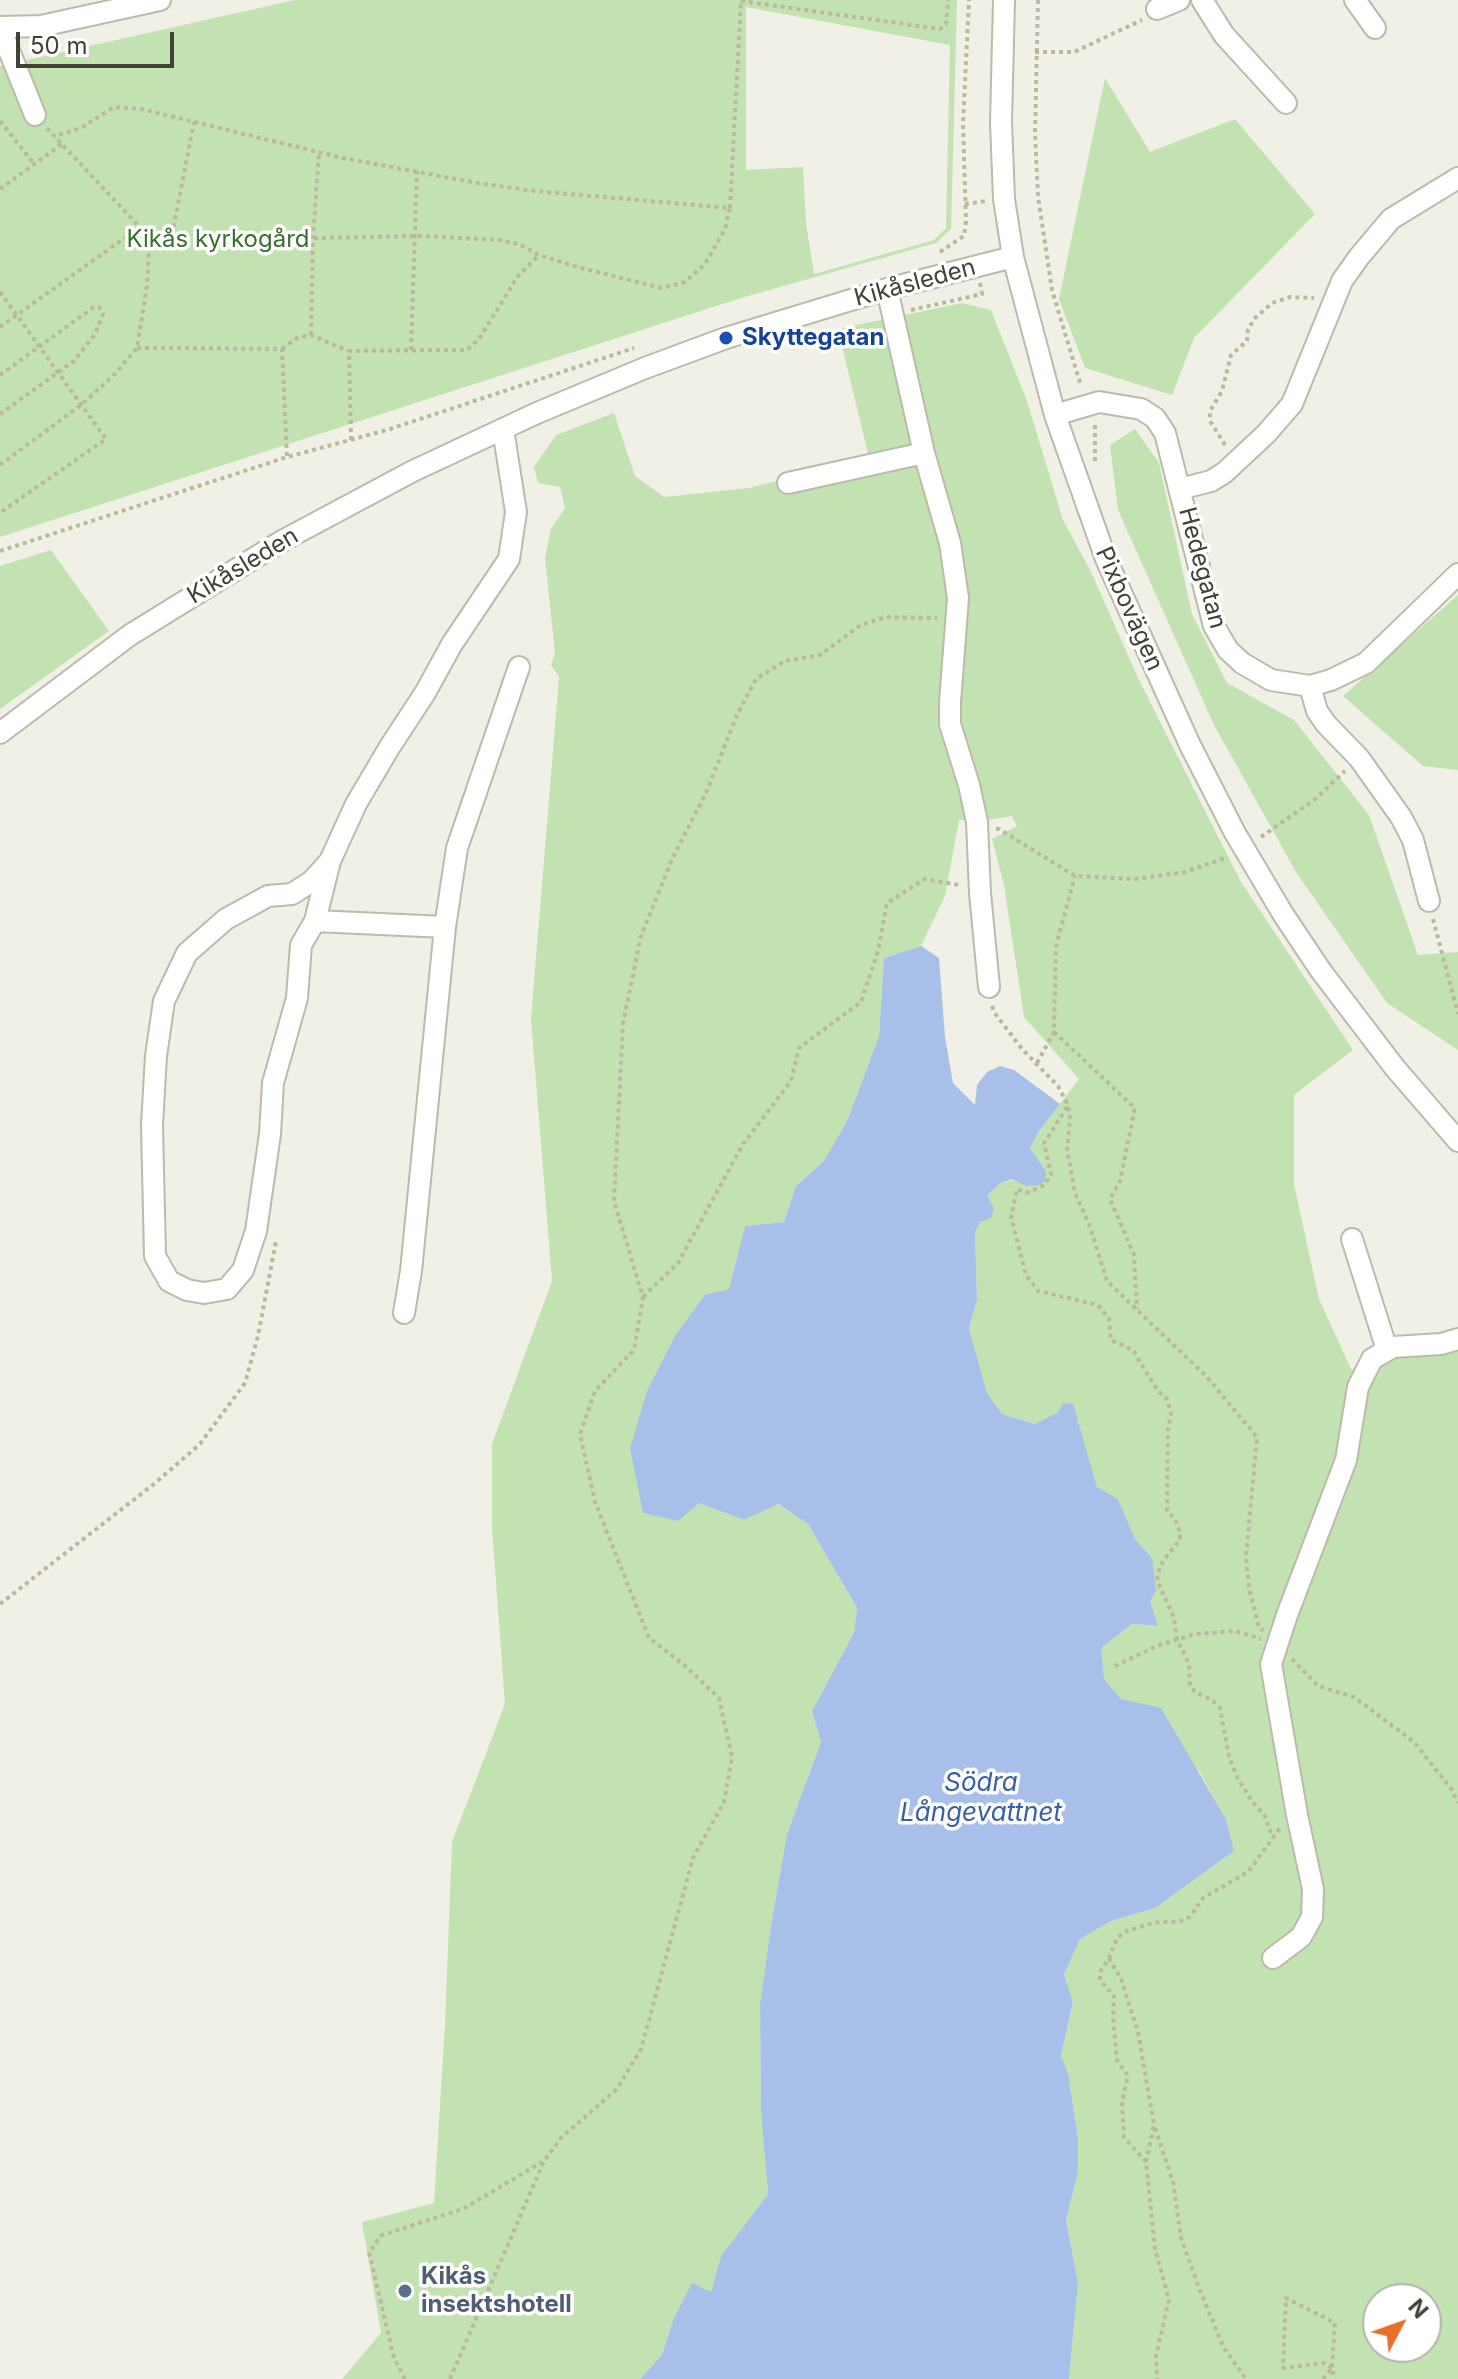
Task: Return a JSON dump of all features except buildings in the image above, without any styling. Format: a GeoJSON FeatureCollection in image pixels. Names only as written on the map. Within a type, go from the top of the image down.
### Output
{"type":"FeatureCollection","features":[{"type":"Feature","properties":{"kind":"street"},"geometry":{"type":"LineString","coordinates":[[35,115],[0,27],[41,26],[160,0]]}},
{"type":"Feature","properties":{"kind":"street","name":"Pixbovägen"},"geometry":{"type":"LineString","coordinates":[[1004,0],[1001,122],[1004,199],[1013,257],[1055,415],[1106,559],[1190,745],[1235,833],[1283,914],[1321,971],[1395,1068],[1458,1141]]}},
{"type":"Feature","properties":{"kind":"street"},"geometry":{"type":"LineString","coordinates":[[1157,9],[1179,0]]}},
{"type":"Feature","properties":{"kind":"street"},"geometry":{"type":"LineString","coordinates":[[1202,0],[1224,35],[1286,103]]}},
{"type":"Feature","properties":{"kind":"street"},"geometry":{"type":"LineString","coordinates":[[1355,0],[1375,28]]}},
{"type":"Feature","properties":{"kind":"street","name":"Hedegatan"},"geometry":{"type":"LineString","coordinates":[[1180,489],[1211,481],[1224,473],[1266,434],[1292,404],[1342,281],[1359,257],[1391,219],[1458,178]]}},
{"type":"Feature","properties":{"kind":"street","name":"Kikåsleden"},"geometry":{"type":"LineString","coordinates":[[0,733],[130,635],[282,541],[362,496],[503,429],[699,348],[887,289],[1013,257]]}},
{"type":"Feature","properties":{"kind":"street"},"geometry":{"type":"LineString","coordinates":[[887,289],[924,453],[950,543],[958,598],[950,724],[969,785],[978,834],[989,987]]}},
{"type":"Feature","properties":{"kind":"street","name":"Hedegatan"},"geometry":{"type":"LineString","coordinates":[[1055,415],[1099,402],[1141,409],[1155,418],[1165,433],[1211,617],[1228,650],[1242,663],[1271,680],[1310,686],[1331,680],[1366,663],[1458,574]]}},
{"type":"Feature","properties":{"kind":"street"},"geometry":{"type":"LineString","coordinates":[[330,861],[312,881],[292,894],[268,896],[226,919],[187,953],[164,1001],[156,1056],[152,1125],[155,1256],[169,1281],[187,1290],[204,1293],[227,1289],[243,1270],[256,1231],[270,1134],[273,1083],[297,998],[301,945],[315,921],[330,861],[356,804],[389,748],[452,644],[509,559],[516,512],[503,429]]}},
{"type":"Feature","properties":{"kind":"street"},"geometry":{"type":"LineString","coordinates":[[788,483],[924,453]]}},
{"type":"Feature","properties":{"kind":"street"},"geometry":{"type":"LineString","coordinates":[[404,1313],[411,1271],[445,927],[457,848],[519,667]]}},
{"type":"Feature","properties":{"kind":"street"},"geometry":{"type":"LineString","coordinates":[[1310,686],[1317,711],[1386,793],[1413,840],[1429,901]]}},
{"type":"Feature","properties":{"kind":"street"},"geometry":{"type":"LineString","coordinates":[[315,921],[445,927]]}},
{"type":"Feature","properties":{"kind":"street"},"geometry":{"type":"LineString","coordinates":[[1352,1239],[1387,1350]]}},
{"type":"Feature","properties":{"kind":"street"},"geometry":{"type":"LineString","coordinates":[[1273,1958],[1301,1937],[1312,1917],[1313,1889],[1271,1664],[1346,1460],[1358,1387],[1372,1359],[1393,1347],[1441,1344],[1458,1339]]}},
{"type":"Feature","properties":{"kind":"path"},"geometry":{"type":"LineString","coordinates":[[35,115],[150,234],[258,239],[415,236],[500,240],[519,244],[539,255],[662,288],[685,282],[705,264],[725,229],[730,208],[741,0],[940,29],[946,24],[948,0]]}},
{"type":"Feature","properties":{"kind":"path"},"geometry":{"type":"LineString","coordinates":[[929,256],[944,251],[964,236],[963,124],[969,0]]}},
{"type":"Feature","properties":{"kind":"path"},"geometry":{"type":"LineString","coordinates":[[1038,0],[1035,52],[1038,196],[1052,290],[1096,430],[1095,468]]}},
{"type":"Feature","properties":{"kind":"path"},"geometry":{"type":"LineString","coordinates":[[1035,52],[1074,52],[1138,22],[1157,9]]}},
{"type":"Feature","properties":{"kind":"path"},"geometry":{"type":"LineString","coordinates":[[54,136],[81,128],[114,107],[141,109],[319,152],[535,191],[730,208]]}},
{"type":"Feature","properties":{"kind":"path"},"geometry":{"type":"LineString","coordinates":[[0,121],[35,165]]}},
{"type":"Feature","properties":{"kind":"path"},"geometry":{"type":"LineString","coordinates":[[172,235],[194,122]]}},
{"type":"Feature","properties":{"kind":"path"},"geometry":{"type":"LineString","coordinates":[[0,189],[62,144]]}},
{"type":"Feature","properties":{"kind":"path"},"geometry":{"type":"LineString","coordinates":[[311,335],[319,152]]}},
{"type":"Feature","properties":{"kind":"path"},"geometry":{"type":"LineString","coordinates":[[411,350],[417,171]]}},
{"type":"Feature","properties":{"kind":"path"},"geometry":{"type":"LineString","coordinates":[[0,327],[140,227]]}},
{"type":"Feature","properties":{"kind":"path"},"geometry":{"type":"LineString","coordinates":[[0,465],[81,405],[115,374],[137,348],[147,285],[150,234]]}},
{"type":"Feature","properties":{"kind":"path"},"geometry":{"type":"LineString","coordinates":[[137,348],[282,349],[297,338],[311,335],[349,351],[467,350],[479,339],[518,276],[539,255]]}},
{"type":"Feature","properties":{"kind":"path"},"geometry":{"type":"LineString","coordinates":[[0,292],[106,439],[0,510]]}},
{"type":"Feature","properties":{"kind":"path"},"geometry":{"type":"LineString","coordinates":[[1235,461],[1210,421],[1210,411],[1222,391],[1231,355],[1247,341],[1254,319],[1272,303],[1290,297],[1335,298]]}},
{"type":"Feature","properties":{"kind":"path"},"geometry":{"type":"LineString","coordinates":[[0,375],[94,307],[99,307],[103,314],[95,334],[74,361],[0,414]]}},
{"type":"Feature","properties":{"kind":"path"},"geometry":{"type":"LineString","coordinates":[[0,551],[634,348]]}},
{"type":"Feature","properties":{"kind":"path"},"geometry":{"type":"LineString","coordinates":[[282,349],[287,457]]}},
{"type":"Feature","properties":{"kind":"path"},"geometry":{"type":"LineString","coordinates":[[349,351],[351,440]]}},
{"type":"Feature","properties":{"kind":"path"},"geometry":{"type":"LineString","coordinates":[[1079,380],[1092,382]]}},
{"type":"Feature","properties":{"kind":"path"},"geometry":{"type":"LineString","coordinates":[[450,2379],[544,2161],[561,2138],[617,2089],[641,2049],[693,1858],[724,1802],[732,1757],[719,1698],[649,1638],[595,1502],[580,1434],[595,1391],[634,1350],[643,1297],[614,1201],[623,1023],[641,936],[673,857],[706,793],[737,715],[756,679],[785,661],[820,655],[861,625],[886,617],[946,618],[956,621]]}},
{"type":"Feature","properties":{"kind":"path"},"geometry":{"type":"LineString","coordinates":[[1263,850],[1258,837],[1314,800],[1359,758]]}},
{"type":"Feature","properties":{"kind":"path"},"geometry":{"type":"LineString","coordinates":[[978,834],[999,829],[1075,876],[1136,879],[1185,872],[1225,858]]}},
{"type":"Feature","properties":{"kind":"path"},"geometry":{"type":"LineString","coordinates":[[1037,1064],[1054,1032],[1056,946],[1075,876]]}},
{"type":"Feature","properties":{"kind":"path"},"geometry":{"type":"LineString","coordinates":[[643,1297],[678,1263],[743,1144],[791,1081],[799,1048],[861,1002],[878,951],[887,903],[925,879],[955,883],[980,893]]}},
{"type":"Feature","properties":{"kind":"path"},"geometry":{"type":"LineString","coordinates":[[1429,901],[1458,1014]]}},
{"type":"Feature","properties":{"kind":"path"},"geometry":{"type":"LineString","coordinates":[[989,987],[994,1012],[1058,1086],[1068,1105],[1067,1149],[1075,1193],[1089,1224],[1107,1281],[1207,1377],[1257,1437],[1246,1557],[1249,1588],[1259,1627],[1318,1686],[1354,1697],[1414,1742],[1452,1790],[1458,1803]]}},
{"type":"Feature","properties":{"kind":"path"},"geometry":{"type":"LineString","coordinates":[[1054,1032],[1135,1108],[1120,1181],[1110,1199],[1134,1255],[1137,1309]]}},
{"type":"Feature","properties":{"kind":"path"},"geometry":{"type":"LineString","coordinates":[[1068,1105],[1044,1143],[1051,1174],[1045,1185],[1026,1193],[1017,1189],[1011,1217],[1026,1275],[1038,1291],[1098,1305],[1109,1319],[1111,1340],[1133,1350],[1157,1390],[1167,1399],[1171,1413],[1166,1501],[1167,1511],[1175,1519],[1180,1532],[1180,1540],[1163,1561],[1157,1575],[1174,1618],[1177,1639],[1189,1664],[1190,1685],[1195,1692],[1212,1700],[1220,1708],[1229,1757],[1238,1779],[1265,1816],[1272,1836],[1248,1872],[1203,1898],[1190,1917],[1181,1921],[1153,1923],[1127,1931],[1117,1938],[1100,1972],[1100,1980],[1114,1996],[1117,2060],[1128,2076],[1122,2102],[1124,2137],[1146,2162]]}},
{"type":"Feature","properties":{"kind":"path"},"geometry":{"type":"LineString","coordinates":[[1115,1666],[1195,1634],[1235,1631],[1277,1644]]}},
{"type":"Feature","properties":{"kind":"path"},"geometry":{"type":"LineString","coordinates":[[1109,1958],[1121,1979],[1138,2032],[1154,2125],[1173,2182],[1181,2238],[1224,2348],[1246,2379]]}},
{"type":"Feature","properties":{"kind":"path"},"geometry":{"type":"LineString","coordinates":[[1154,2125],[1146,2162],[1155,2249],[1169,2300],[1156,2356],[1157,2379]]}},
{"type":"Feature","properties":{"kind":"path"},"geometry":{"type":"LineString","coordinates":[[405,2379],[394,2358],[369,2252],[382,2235],[463,2209],[544,2161]]}},
{"type":"Feature","properties":{"kind":"path"},"geometry":{"type":"LineString","coordinates":[[1332,2368],[1324,2363],[1283,2368],[1286,2298],[1335,2323],[1334,2379]]}},
{"type":"Feature","properties":{"kind":"path"},"geometry":{"type":"LineString","coordinates":[[1323,2379],[1332,2368]]}},
{"type":"Feature","properties":{"kind":"green space","name":"Kikås kyrkogård"},"geometry":{"type":"Polygon","coordinates":[[[295,0],[957,0],[951,229],[936,243],[741,298],[0,537],[0,66],[295,0]],[[746,7],[746,170],[803,167],[806,223],[814,274],[934,240],[946,228],[950,45],[746,7]]]}},
{"type":"Feature","properties":{"kind":"green space"},"geometry":{"type":"Polygon","coordinates":[[[1105,78],[1150,152],[1235,119],[1315,214],[1194,338],[1172,395],[1085,368],[1059,299],[1105,78]]]}},
{"type":"Feature","properties":{"kind":"green space"},"geometry":{"type":"Polygon","coordinates":[[[962,303],[991,310],[1027,401],[1063,520],[1091,572],[1138,678],[1241,882],[1353,1050],[1294,1095],[1294,1184],[1319,1299],[1351,1369],[1458,1343],[1458,2379],[1069,2379],[1078,2283],[1066,2220],[1078,2172],[1078,2138],[1068,2073],[1061,2056],[1073,2001],[1064,1975],[1080,1939],[1111,1921],[1155,1908],[1234,1851],[1226,1819],[1199,1771],[1121,1699],[1104,1679],[1100,1648],[1132,1624],[1157,1626],[1150,1601],[1152,1558],[1135,1539],[1118,1499],[1097,1487],[1079,1431],[1079,1421],[1059,1411],[1036,1424],[1002,1414],[987,1393],[969,1328],[977,1300],[975,1232],[987,1196],[999,1184],[1046,1171],[1030,1148],[1039,1131],[1079,1079],[1024,1017],[1004,885],[992,839],[1017,826],[1012,816],[982,821],[959,820],[945,896],[921,946],[884,958],[879,1036],[848,1119],[824,1161],[796,1186],[784,1222],[745,1226],[729,1289],[699,1503],[744,1520],[777,1504],[808,1524],[857,1608],[854,1631],[812,1711],[821,1742],[787,1834],[772,1919],[760,2004],[761,2112],[768,2194],[721,2256],[711,2293],[692,2284],[673,2320],[662,2355],[640,2379],[342,2379],[381,2333],[362,2222],[434,2203],[452,1842],[505,1704],[492,1528],[492,1444],[552,1281],[531,1019],[559,677],[551,665],[555,653],[545,558],[551,529],[565,508],[560,487],[538,483],[534,467],[556,435],[614,413],[635,476],[664,497],[749,488],[869,458],[838,329],[962,303]]]}},
{"type":"Feature","properties":{"kind":"green space"},"geometry":{"type":"Polygon","coordinates":[[[1135,429],[1159,463],[1192,614],[1227,683],[1294,720],[1369,815],[1418,955],[1458,952],[1458,1050],[1387,1003],[1296,872],[1214,725],[1118,510],[1110,445],[1135,429]]]}},
{"type":"Feature","properties":{"kind":"green space"},"geometry":{"type":"Polygon","coordinates":[[[51,550],[109,631],[0,709],[0,566],[51,550]]]}},
{"type":"Feature","properties":{"kind":"green space"},"geometry":{"type":"Polygon","coordinates":[[[1458,595],[1458,770],[1423,766],[1343,696],[1458,595]]]}},
{"type":"Feature","properties":{"kind":"water","name":"Södra Långevattnet"},"geometry":{"type":"Polygon","coordinates":[[[921,946],[939,958],[945,1037],[953,1083],[975,1105],[977,1085],[987,1072],[1000,1066],[1014,1070],[1060,1104],[1030,1148],[1046,1171],[1045,1181],[1026,1186],[1012,1179],[999,1184],[987,1196],[994,1208],[991,1218],[980,1222],[975,1232],[977,1300],[969,1328],[987,1393],[1002,1414],[1035,1424],[1058,1412],[1063,1403],[1073,1404],[1097,1487],[1118,1499],[1135,1539],[1152,1558],[1156,1591],[1150,1601],[1158,1626],[1132,1624],[1101,1648],[1104,1679],[1121,1699],[1161,1708],[1226,1819],[1234,1851],[1155,1908],[1111,1921],[1080,1939],[1064,1975],[1073,2001],[1061,2056],[1068,2073],[1078,2138],[1078,2172],[1066,2220],[1078,2283],[1069,2379],[640,2379],[662,2355],[673,2320],[692,2283],[711,2292],[721,2256],[768,2194],[761,2112],[760,2004],[772,1919],[787,1834],[821,1742],[812,1711],[854,1632],[857,1608],[808,1524],[778,1504],[744,1520],[699,1503],[678,1521],[643,1513],[630,1448],[647,1391],[675,1336],[705,1295],[729,1289],[745,1226],[784,1222],[796,1186],[824,1161],[848,1119],[879,1036],[884,958],[921,946]]]}},
{"type":"Feature","properties":{"kind":"place","name":"Skyttegatan"},"geometry":{"type":"Point","coordinates":[726,338]}},
{"type":"Feature","properties":{"kind":"place","name":"Kikås insektshotell"},"geometry":{"type":"Point","coordinates":[405,2291]}}]}
